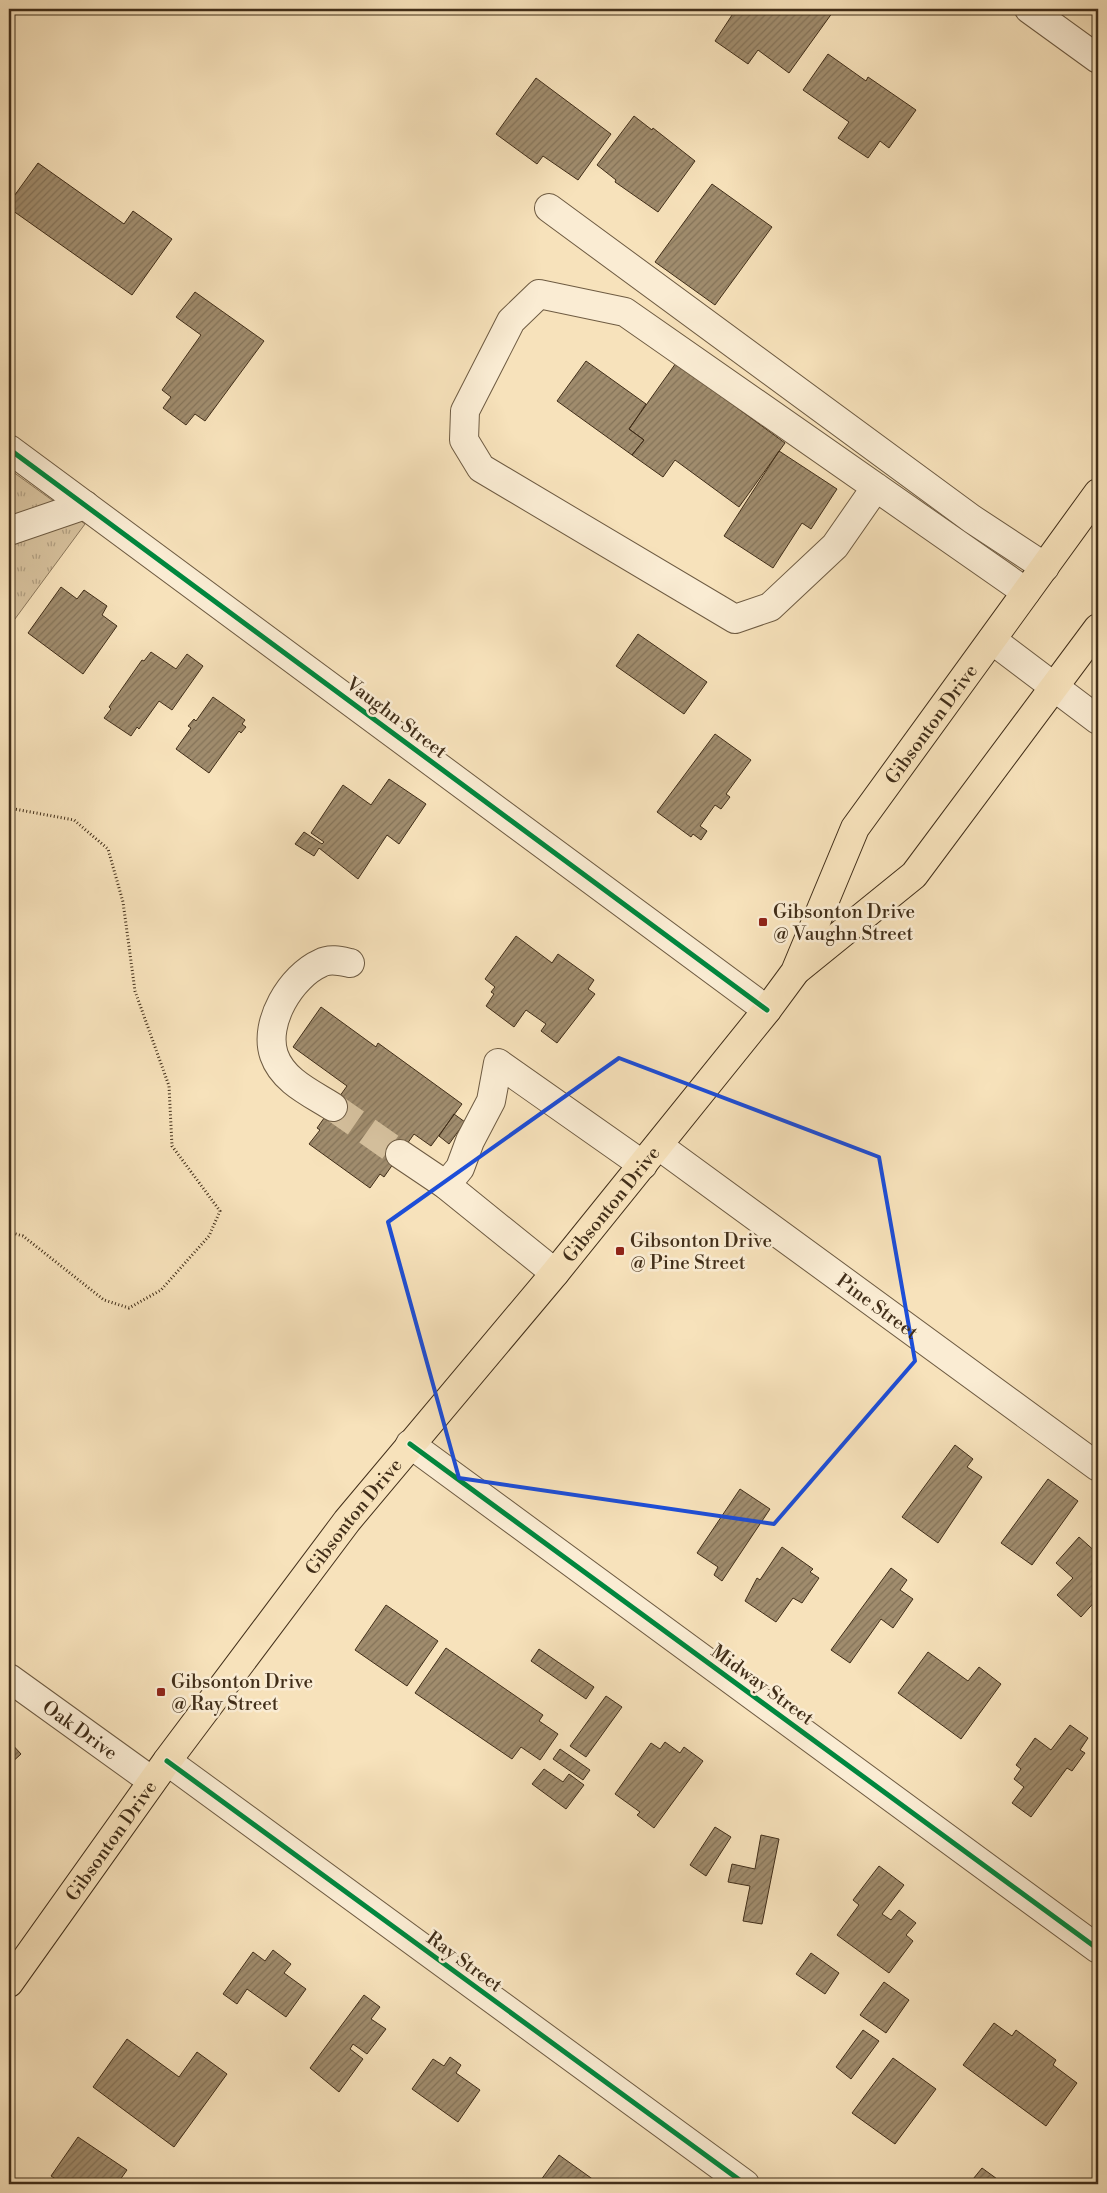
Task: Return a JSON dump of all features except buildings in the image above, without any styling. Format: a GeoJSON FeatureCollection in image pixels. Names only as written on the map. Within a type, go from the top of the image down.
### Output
{"type":"FeatureCollection","features":[{"type":"Feature","properties":{"kind":"main road","name":"Gibsonton Drive"},"geometry":{"type":"LineString","coordinates":[[9,1983],[159,1771],[297,1586],[410,1444],[555,1273],[651,1155],[795,972],[854,828],[1098,493]]}},
{"type":"Feature","properties":{"kind":"main road","name":"Gibsonton Drive"},"geometry":{"type":"LineString","coordinates":[[795,972],[914,875],[1098,628]]}},
{"type":"Feature","properties":{"kind":"street"},"geometry":{"type":"LineString","coordinates":[[1029,9],[1098,59]]}},
{"type":"Feature","properties":{"kind":"street"},"geometry":{"type":"LineString","coordinates":[[549,208],[972,519],[1045,567]]}},
{"type":"Feature","properties":{"kind":"street"},"geometry":{"type":"LineString","coordinates":[[876,487],[835,546],[770,606],[735,619],[481,468],[464,440],[465,411],[511,322],[539,294],[625,312],[876,487],[1026,592]]}},
{"type":"Feature","properties":{"kind":"street","name":"Vaughn Street"},"geometry":{"type":"LineString","coordinates":[[9,449],[767,1010]]}},
{"type":"Feature","properties":{"kind":"street"},"geometry":{"type":"LineString","coordinates":[[9,531],[85,505]]}},
{"type":"Feature","properties":{"kind":"street"},"geometry":{"type":"LineString","coordinates":[[992,640],[1098,720]]}},
{"type":"Feature","properties":{"kind":"street"},"geometry":{"type":"LineString","coordinates":[[332,1107],[286,1076],[274,1055],[271,1034],[276,1015],[289,992],[303,975],[321,962],[338,960],[350,963]]}},
{"type":"Feature","properties":{"kind":"street","name":"Pine Street"},"geometry":{"type":"LineString","coordinates":[[446,1185],[460,1168],[470,1141],[491,1101],[498,1063],[651,1155],[1098,1467]]}},
{"type":"Feature","properties":{"kind":"street"},"geometry":{"type":"LineString","coordinates":[[400,1154],[446,1185],[555,1273]]}},
{"type":"Feature","properties":{"kind":"street","name":"Midway Street"},"geometry":{"type":"LineString","coordinates":[[410,1444],[1098,1948]]}},
{"type":"Feature","properties":{"kind":"street","name":"Oak Drive"},"geometry":{"type":"LineString","coordinates":[[9,1678],[159,1771]]}},
{"type":"Feature","properties":{"kind":"street","name":"Ray Street"},"geometry":{"type":"LineString","coordinates":[[159,1771],[745,2184]]}},
{"type":"Feature","properties":{"kind":"path"},"geometry":{"type":"LineString","coordinates":[[9,808],[74,820],[108,849],[124,902],[135,991],[169,1086],[172,1146],[220,1211],[209,1236],[161,1290],[129,1308],[104,1300],[23,1236],[9,1232]]}},
{"type":"Feature","properties":{"kind":"highlighted area"},"geometry":{"type":"Polygon","coordinates":[[[619,1058],[879,1157],[915,1361],[774,1524],[459,1478],[388,1222],[619,1058]]]}},
{"type":"Feature","properties":{"kind":"green space"},"geometry":{"type":"Polygon","coordinates":[[[9,469],[85,524],[9,627],[9,469]]]}},
{"type":"Feature","properties":{"kind":"tunnel"},"geometry":{"type":"LineString","coordinates":[[333,1107],[400,1154]]}},
{"type":"Feature","properties":{"kind":"cycle path"},"geometry":{"type":"LineString","coordinates":[[9,449],[767,1010]]}},
{"type":"Feature","properties":{"kind":"cycle path"},"geometry":{"type":"LineString","coordinates":[[410,1444],[1098,1949]]}},
{"type":"Feature","properties":{"kind":"cycle path"},"geometry":{"type":"LineString","coordinates":[[167,1761],[745,2184]]}},
{"type":"Feature","properties":{"kind":"place","name":"Gibsonton Drive @ Vaughn Street"},"geometry":{"type":"Point","coordinates":[763,922]}},
{"type":"Feature","properties":{"kind":"place","name":"Gibsonton Drive @ Pine Street"},"geometry":{"type":"Point","coordinates":[620,1251]}},
{"type":"Feature","properties":{"kind":"place","name":"Gibsonton Drive @ Ray Street"},"geometry":{"type":"Point","coordinates":[161,1692]}}]}
